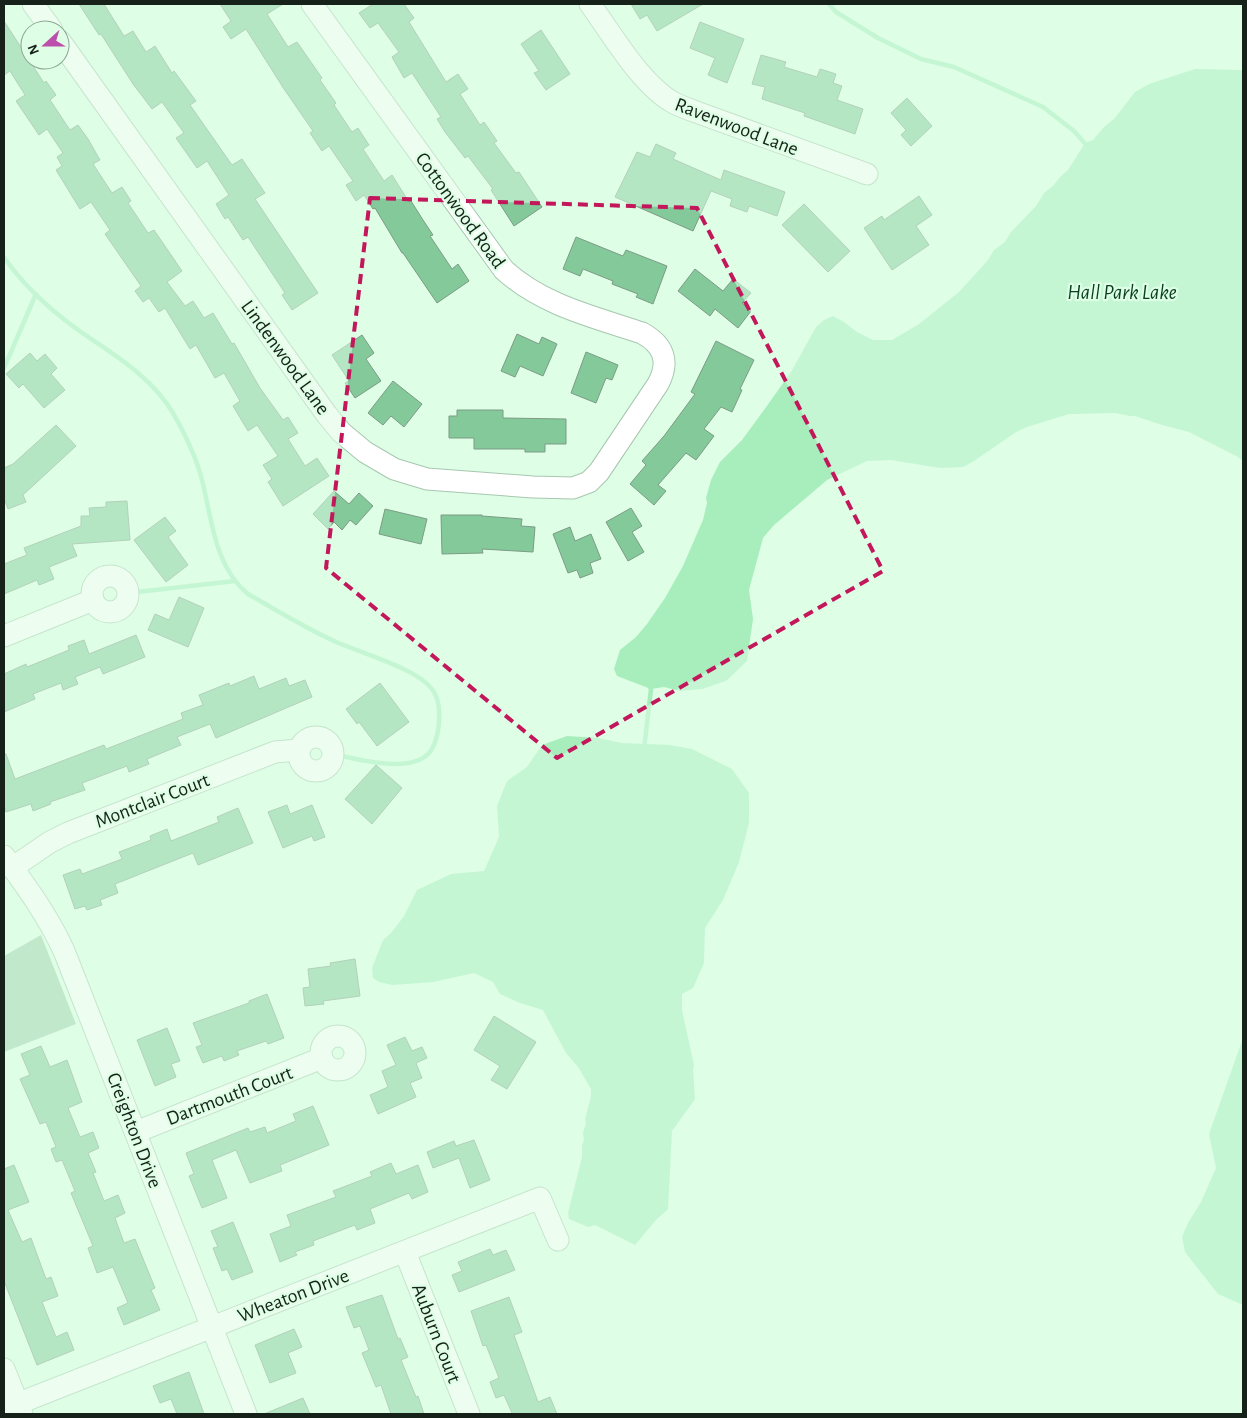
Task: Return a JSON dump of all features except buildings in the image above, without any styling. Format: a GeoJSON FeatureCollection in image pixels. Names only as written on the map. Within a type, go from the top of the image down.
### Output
{"type":"FeatureCollection","features":[{"type":"Feature","properties":{"kind":"street"},"geometry":{"type":"LineString","coordinates":[[33,4],[45,20]]}},
{"type":"Feature","properties":{"kind":"street","name":"Cottonwood Road"},"geometry":{"type":"LineString","coordinates":[[312,4],[504,270],[514,280],[542,297],[564,307],[642,334],[650,338],[660,348],[665,366],[664,374],[610,456]]}},
{"type":"Feature","properties":{"kind":"street","name":"Ravenwood Lane"},"geometry":{"type":"LineString","coordinates":[[590,4],[639,72],[652,86],[674,103],[699,114],[867,174]]}},
{"type":"Feature","properties":{"kind":"street","name":"Lindenwood Lane"},"geometry":{"type":"LineString","coordinates":[[70,55],[327,415],[341,432],[365,452],[394,469],[427,479],[573,488],[589,482],[610,456]]}},
{"type":"Feature","properties":{"kind":"street"},"geometry":{"type":"LineString","coordinates":[[4,636],[93,600]]}},
{"type":"Feature","properties":{"kind":"street","name":"Montclair Court"},"geometry":{"type":"LineString","coordinates":[[8,862],[68,833],[275,752],[299,750]]}},
{"type":"Feature","properties":{"kind":"street","name":"Creighton Drive"},"geometry":{"type":"LineString","coordinates":[[8,862],[43,910],[61,943],[246,1414]]}},
{"type":"Feature","properties":{"kind":"street","name":"Dartmouth Court"},"geometry":{"type":"LineString","coordinates":[[136,1132],[322,1058]]}},
{"type":"Feature","properties":{"kind":"street","name":"Wheaton Drive"},"geometry":{"type":"LineString","coordinates":[[14,1409],[211,1327],[540,1198],[558,1240]]}},
{"type":"Feature","properties":{"kind":"street","name":"Auburn Court"},"geometry":{"type":"LineString","coordinates":[[405,1252],[469,1414]]}},
{"type":"Feature","properties":{"kind":"street"},"geometry":{"type":"LineString","coordinates":[[4,1369],[14,1409]]}},
{"type":"Feature","properties":{"kind":"highlighted area"},"geometry":{"type":"Polygon","coordinates":[[[370,198],[697,208],[883,571],[557,758],[326,568],[370,198]]]}},
{"type":"Feature","properties":{"kind":"shaded area"},"geometry":{"type":"Polygon","coordinates":[[[41,935],[76,1024],[4,1052],[4,956],[41,935]]]}},
{"type":"Feature","properties":{"kind":"water","name":"Hall Park Lake"},"geometry":{"type":"Polygon","coordinates":[[[1195,69],[1243,70],[1243,461],[1189,432],[1135,416],[1115,413],[1069,414],[1027,427],[1016,432],[963,467],[940,468],[891,460],[867,461],[827,480],[774,525],[763,538],[749,590],[753,619],[747,661],[726,681],[702,689],[680,691],[664,687],[651,689],[617,676],[614,669],[620,650],[636,637],[647,624],[665,598],[683,566],[703,520],[711,480],[720,462],[742,440],[764,410],[791,372],[816,327],[824,320],[833,316],[873,340],[892,340],[919,324],[959,292],[988,260],[994,250],[1005,242],[1011,232],[1036,206],[1044,193],[1068,170],[1085,143],[1093,140],[1114,119],[1135,92],[1149,84],[1195,69]]]}},
{"type":"Feature","properties":{"kind":"water"},"geometry":{"type":"Polygon","coordinates":[[[567,736],[598,738],[622,743],[670,745],[692,749],[732,769],[749,793],[749,823],[739,862],[723,900],[705,928],[704,963],[693,988],[682,994],[682,1010],[694,1065],[695,1099],[672,1131],[668,1209],[635,1245],[595,1225],[588,1227],[569,1219],[568,1213],[582,1157],[583,1133],[591,1089],[578,1067],[566,1053],[543,1010],[500,994],[493,982],[474,973],[433,982],[392,985],[379,982],[373,978],[372,968],[383,940],[404,916],[417,890],[451,874],[484,871],[499,837],[497,806],[507,781],[527,767],[542,745],[567,736]]]}},
{"type":"Feature","properties":{"kind":"water"},"geometry":{"type":"Polygon","coordinates":[[[1243,1038],[1243,1305],[1218,1294],[1185,1252],[1182,1237],[1201,1202],[1216,1168],[1209,1134],[1243,1038]]]}},
{"type":"Feature","properties":{"kind":"waterway"},"geometry":{"type":"LineString","coordinates":[[829,4],[836,12],[878,38],[921,59],[954,67],[1043,107],[1074,131],[1089,148]]}},
{"type":"Feature","properties":{"kind":"waterway"},"geometry":{"type":"LineString","coordinates":[[4,257],[27,286],[54,312],[128,365],[164,399],[186,437],[200,471],[216,541],[221,556],[237,583],[248,594],[301,625],[334,641],[414,674],[432,689],[438,702],[439,726],[433,747],[426,756],[402,764],[387,764],[333,754]]}},
{"type":"Feature","properties":{"kind":"waterway"},"geometry":{"type":"LineString","coordinates":[[4,368],[36,294]]}},
{"type":"Feature","properties":{"kind":"waterway"},"geometry":{"type":"LineString","coordinates":[[128,593],[235,581]]}},
{"type":"Feature","properties":{"kind":"waterway"},"geometry":{"type":"LineString","coordinates":[[644,749],[651,689],[648,683]]}}]}
